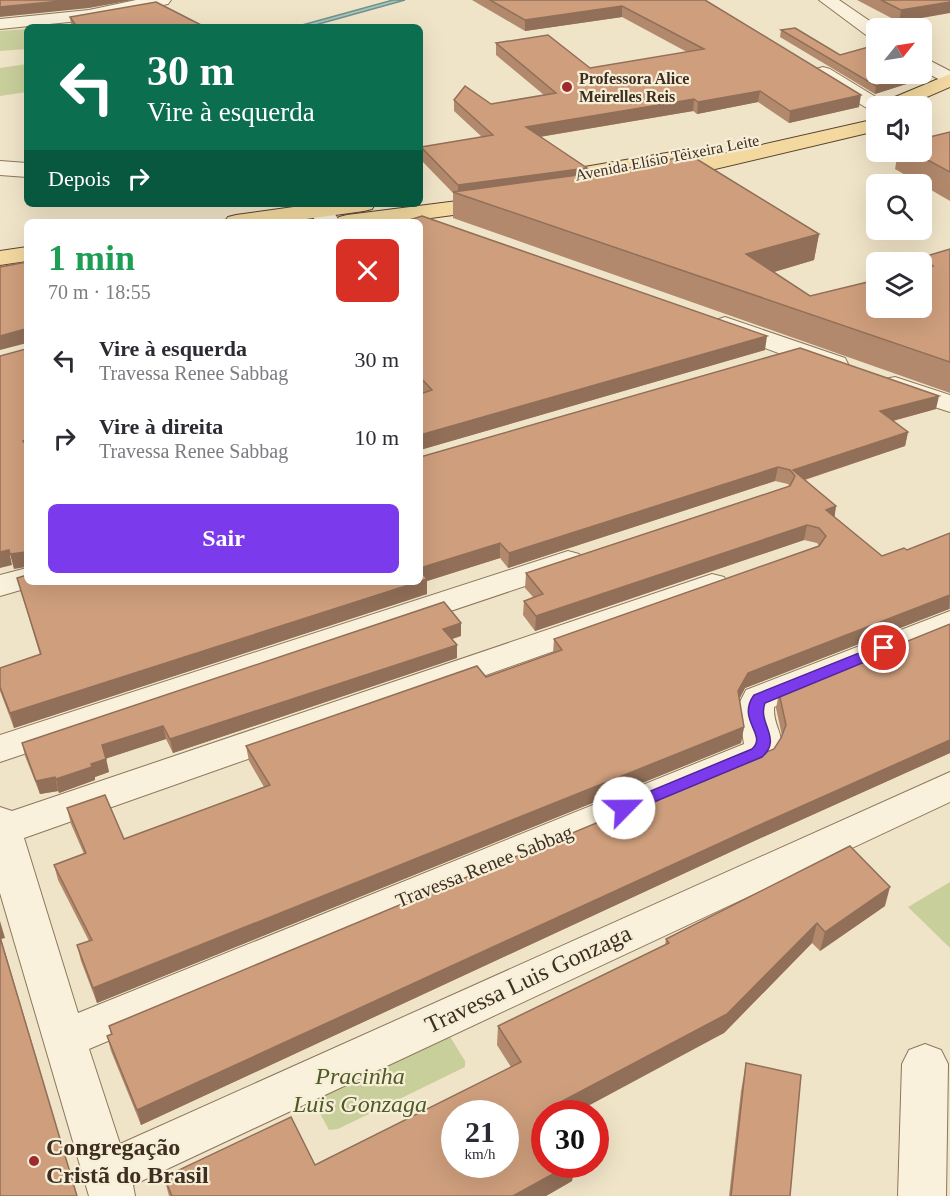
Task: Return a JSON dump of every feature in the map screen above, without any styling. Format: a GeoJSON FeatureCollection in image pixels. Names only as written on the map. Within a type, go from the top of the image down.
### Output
{"type":"FeatureCollection","features":[{"type":"Feature","properties":{"kind":"main road"},"geometry":{"type":"LineString","coordinates":[[913,96],[950,80]]}},
{"type":"Feature","properties":{"kind":"main road"},"geometry":{"type":"LineString","coordinates":[[932,107],[950,100]]}},
{"type":"Feature","properties":{"kind":"main road","name":"Avenida Elísio Teixeira Leite"},"geometry":{"type":"LineString","coordinates":[[523,192],[866,113]]}},
{"type":"Feature","properties":{"kind":"main road","name":"Avenida Elísio Teixeira Leite"},"geometry":{"type":"LineString","coordinates":[[423,207],[523,192],[627,184],[866,127]]}},
{"type":"Feature","properties":{"kind":"main road"},"geometry":{"type":"LineString","coordinates":[[261,219],[347,207]]}},
{"type":"Feature","properties":{"kind":"main road","name":"Avenida Elísio Teixeira Leite"},"geometry":{"type":"LineString","coordinates":[[361,219],[409,209]]}},
{"type":"Feature","properties":{"kind":"main road"},"geometry":{"type":"LineString","coordinates":[[0,258],[24,254]]}},
{"type":"Feature","properties":{"kind":"main road"},"geometry":{"type":"LineString","coordinates":[[0,270],[24,266]]}},
{"type":"Feature","properties":{"kind":"street"},"geometry":{"type":"LineString","coordinates":[[56,0],[89,15]]}},
{"type":"Feature","properties":{"kind":"street"},"geometry":{"type":"LineString","coordinates":[[0,24],[89,15],[162,0]]}},
{"type":"Feature","properties":{"kind":"street"},"geometry":{"type":"LineString","coordinates":[[828,0],[866,27]]}},
{"type":"Feature","properties":{"kind":"street"},"geometry":{"type":"LineString","coordinates":[[804,62],[866,99]]}},
{"type":"Feature","properties":{"kind":"street"},"geometry":{"type":"LineString","coordinates":[[932,69],[950,80]]}},
{"type":"Feature","properties":{"kind":"street"},"geometry":{"type":"LineString","coordinates":[[0,168],[24,170]]}},
{"type":"Feature","properties":{"kind":"street"},"geometry":{"type":"LineString","coordinates":[[409,209],[460,231]]}},
{"type":"Feature","properties":{"kind":"street"},"geometry":{"type":"LineString","coordinates":[[708,319],[950,404]]}},
{"type":"Feature","properties":{"kind":"street"},"geometry":{"type":"LineString","coordinates":[[753,364],[798,351]]}},
{"type":"Feature","properties":{"kind":"street"},"geometry":{"type":"LineString","coordinates":[[0,749],[595,552]]}},
{"type":"Feature","properties":{"kind":"street"},"geometry":{"type":"LineString","coordinates":[[109,1185],[1,826],[737,575]]}},
{"type":"Feature","properties":{"kind":"street"},"geometry":{"type":"LineString","coordinates":[[0,586],[24,579]]}},
{"type":"Feature","properties":{"kind":"street","name":"Travessa Renee Sabbag"},"geometry":{"type":"LineString","coordinates":[[64,1040],[757,753],[762,748],[765,738],[754,715],[759,699],[950,622]]}},
{"type":"Feature","properties":{"kind":"street","name":"Travessa Luis Gonzaga"},"geometry":{"type":"LineString","coordinates":[[109,1185],[950,786]]}},
{"type":"Feature","properties":{"kind":"street"},"geometry":{"type":"LineString","coordinates":[[922,1196],[925,1064]]}},
{"type":"Feature","properties":{"kind":"green space"},"geometry":{"type":"Polygon","coordinates":[[[24,29],[24,49],[0,51],[0,31],[24,29]]]}},
{"type":"Feature","properties":{"kind":"green space"},"geometry":{"type":"Polygon","coordinates":[[[24,64],[24,92],[0,96],[0,68],[24,64]]]}},
{"type":"Feature","properties":{"kind":"green space"},"geometry":{"type":"Polygon","coordinates":[[[950,882],[950,948],[908,907],[950,882]]]}},
{"type":"Feature","properties":{"kind":"green space","name":"Pracinha Luis Gonzaga"},"geometry":{"type":"Polygon","coordinates":[[[441,1022],[465,1061],[465,1067],[338,1129],[329,1130],[305,1086],[441,1022]]]}},
{"type":"Feature","properties":{"kind":"water"},"geometry":{"type":"Polygon","coordinates":[[[393,0],[405,0],[319,24],[306,24],[393,0]]]}},
{"type":"Feature","properties":{"kind":"building"},"geometry":{"type":"Polygon","coordinates":[[[0,0],[71,0],[0,7],[0,0]]]}},
{"type":"Feature","properties":{"kind":"building"},"geometry":{"type":"Polygon","coordinates":[[[490,0],[705,0],[861,95],[790,111],[760,91],[698,102],[694,99],[526,127],[587,168],[458,185],[423,147],[493,135],[454,100],[465,86],[491,104],[556,93],[496,43],[548,35],[590,68],[704,49],[622,6],[525,20],[490,0]]]}},
{"type":"Feature","properties":{"kind":"building"},"geometry":{"type":"Polygon","coordinates":[[[881,0],[950,0],[950,2],[901,10],[881,0]]]}},
{"type":"Feature","properties":{"kind":"building"},"geometry":{"type":"Polygon","coordinates":[[[156,2],[199,24],[75,24],[70,17],[156,2]]]}},
{"type":"Feature","properties":{"kind":"building"},"geometry":{"type":"Polygon","coordinates":[[[795,28],[840,55],[866,48],[866,80],[781,30],[795,28]]]}},
{"type":"Feature","properties":{"kind":"building"},"geometry":{"type":"Polygon","coordinates":[[[950,132],[950,172],[932,162],[932,136],[950,132]]]}},
{"type":"Feature","properties":{"kind":"building"},"geometry":{"type":"Polygon","coordinates":[[[690,155],[819,234],[746,254],[810,296],[866,282],[866,318],[932,318],[932,254],[950,249],[950,362],[453,192],[629,168],[690,155]]]}},
{"type":"Feature","properties":{"kind":"building"},"geometry":{"type":"Polygon","coordinates":[[[422,216],[767,336],[423,434],[423,393],[432,390],[423,380],[423,219],[412,219],[422,216]]]}},
{"type":"Feature","properties":{"kind":"building"},"geometry":{"type":"Polygon","coordinates":[[[24,263],[24,329],[0,336],[0,267],[24,263]]]}},
{"type":"Feature","properties":{"kind":"building"},"geometry":{"type":"Polygon","coordinates":[[[800,348],[939,396],[880,411],[908,432],[793,470],[836,506],[826,510],[882,556],[904,548],[907,550],[950,533],[950,595],[748,673],[738,691],[744,727],[93,988],[77,945],[92,940],[54,865],[86,853],[67,808],[105,795],[124,839],[270,785],[246,746],[477,666],[486,677],[562,650],[554,639],[819,546],[826,536],[819,528],[807,525],[536,616],[524,601],[543,594],[526,573],[790,486],[795,476],[790,470],[778,467],[509,553],[500,543],[423,567],[423,456],[800,348]]]}},
{"type":"Feature","properties":{"kind":"building"},"geometry":{"type":"Polygon","coordinates":[[[24,350],[24,552],[10,554],[9,550],[0,552],[0,356],[24,350]]]}},
{"type":"Feature","properties":{"kind":"building"},"geometry":{"type":"Polygon","coordinates":[[[24,576],[24,585],[409,585],[10,713],[0,687],[0,668],[41,654],[17,578],[24,576]]]}},
{"type":"Feature","properties":{"kind":"building"},"geometry":{"type":"Polygon","coordinates":[[[444,602],[461,623],[443,629],[457,645],[170,739],[163,726],[102,745],[106,759],[91,764],[92,767],[56,779],[55,777],[36,781],[22,743],[444,602]]]}},
{"type":"Feature","properties":{"kind":"building"},"geometry":{"type":"Polygon","coordinates":[[[950,624],[950,740],[137,1110],[107,1036],[112,1034],[109,1026],[774,749],[786,725],[779,693],[950,624]]]}},
{"type":"Feature","properties":{"kind":"building"},"geometry":{"type":"Polygon","coordinates":[[[850,846],[890,887],[825,932],[817,923],[727,1014],[564,1100],[531,1100],[531,1178],[546,1178],[513,1196],[172,1196],[164,1177],[291,1117],[315,1165],[441,1102],[441,1178],[519,1178],[519,1100],[445,1100],[521,1062],[498,1026],[669,943],[666,939],[850,846]]]}},
{"type":"Feature","properties":{"kind":"building"},"geometry":{"type":"Polygon","coordinates":[[[0,937],[77,1196],[0,1196],[0,937]]]}},
{"type":"Feature","properties":{"kind":"building"},"geometry":{"type":"Polygon","coordinates":[[[746,1063],[801,1075],[790,1196],[731,1196],[746,1063]]]}},
{"type":"Feature","properties":{"kind":"place","name":"Professora Alice Meirelles Reis"},"geometry":{"type":"Point","coordinates":[567,87]}},
{"type":"Feature","properties":{"kind":"place","name":"Congregação Cristã do Brasil"},"geometry":{"type":"Point","coordinates":[34,1161]}},
{"type":"Feature","properties":{"kind":"route"},"geometry":{"type":"LineString","coordinates":[[624,808],[757,753],[765,744],[765,738],[754,715],[759,699],[884,648]]}}]}
